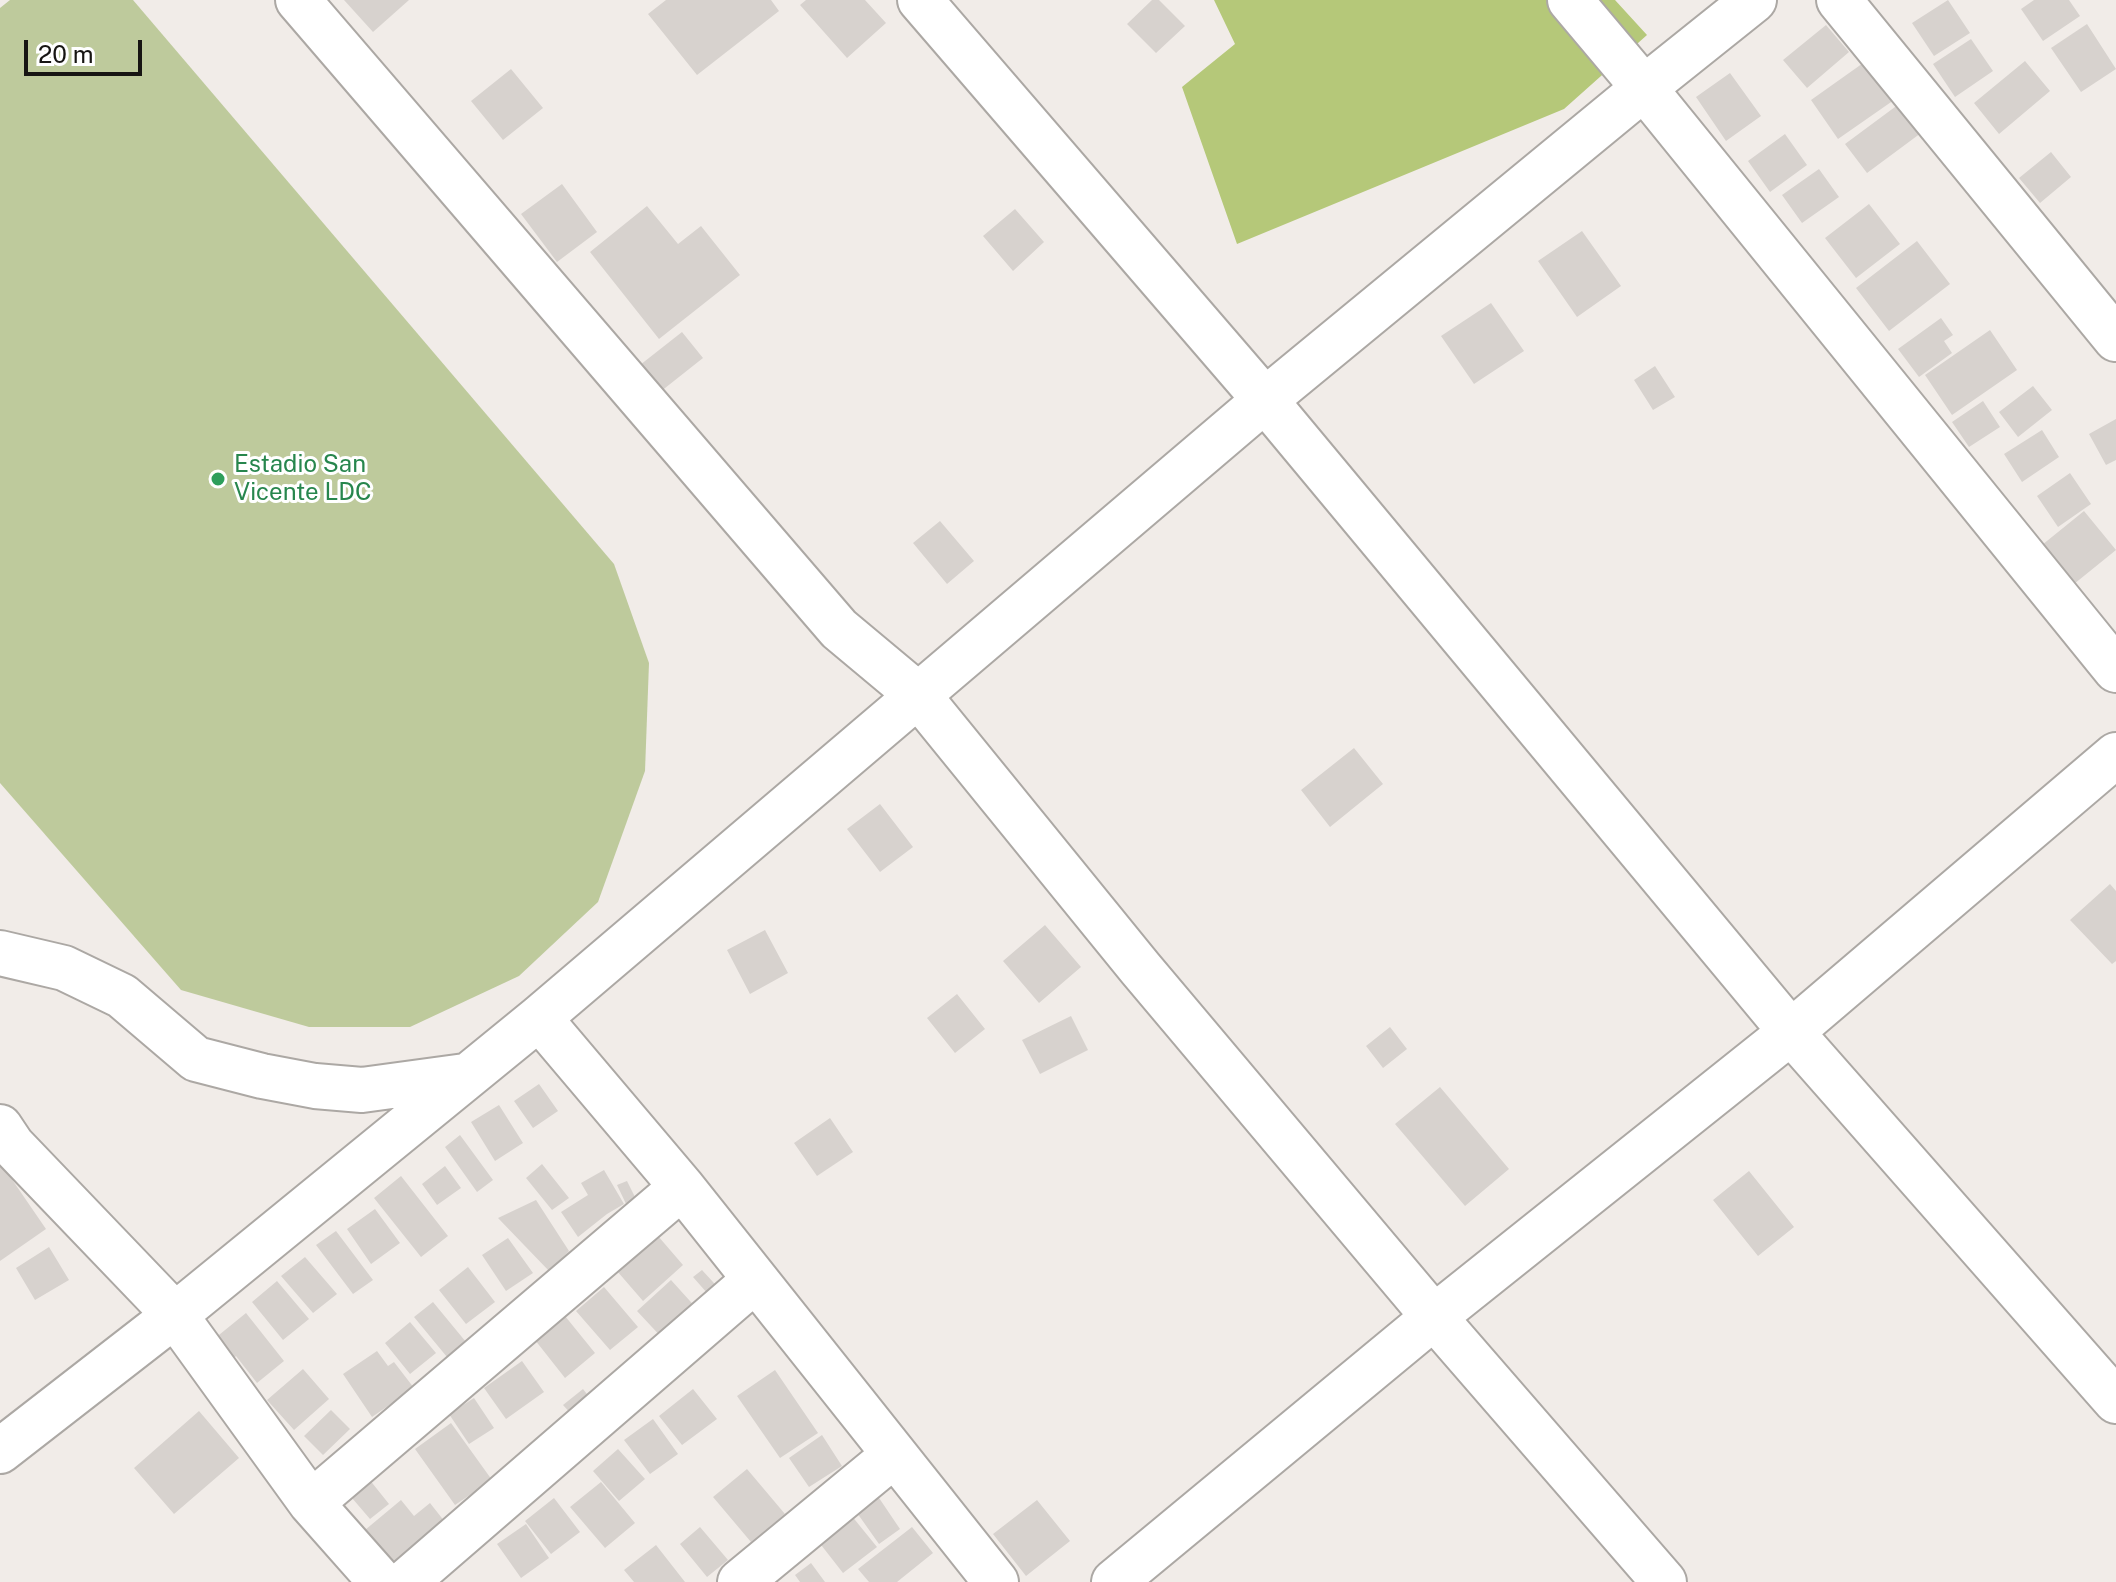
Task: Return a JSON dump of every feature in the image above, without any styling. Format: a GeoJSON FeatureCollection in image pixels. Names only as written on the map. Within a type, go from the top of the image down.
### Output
{"type":"FeatureCollection","features":[{"type":"Feature","properties":{"kind":"street"},"geometry":{"type":"LineString","coordinates":[[298,0],[839,629],[918,695],[1140,968],[1434,1317],[1664,1582]]}},
{"type":"Feature","properties":{"kind":"street"},"geometry":{"type":"LineString","coordinates":[[920,0],[1265,400],[1791,1032],[2116,1401]]}},
{"type":"Feature","properties":{"kind":"street"},"geometry":{"type":"LineString","coordinates":[[1570,0],[2116,670]]}},
{"type":"Feature","properties":{"kind":"street"},"geometry":{"type":"LineString","coordinates":[[0,1451],[175,1315],[539,1018],[1265,400],[1754,0]]}},
{"type":"Feature","properties":{"kind":"street"},"geometry":{"type":"LineString","coordinates":[[1839,0],[2116,339]]}},
{"type":"Feature","properties":{"kind":"street"},"geometry":{"type":"LineString","coordinates":[[1114,1582],[1434,1317],[1791,1032],[2116,755]]}},
{"type":"Feature","properties":{"kind":"street"},"geometry":{"type":"LineString","coordinates":[[0,953],[64,968],[122,996],[196,1059],[248,1073],[315,1086],[362,1090],[465,1076]]}},
{"type":"Feature","properties":{"kind":"street"},"geometry":{"type":"LineString","coordinates":[[539,1018],[682,1187],[996,1582]]}},
{"type":"Feature","properties":{"kind":"street"},"geometry":{"type":"LineString","coordinates":[[0,1127],[12,1145],[175,1315],[311,1503],[381,1582]]}},
{"type":"Feature","properties":{"kind":"street"},"geometry":{"type":"LineString","coordinates":[[311,1503],[682,1187]]}},
{"type":"Feature","properties":{"kind":"street"},"geometry":{"type":"LineString","coordinates":[[406,1582],[755,1280]]}},
{"type":"Feature","properties":{"kind":"street"},"geometry":{"type":"LineString","coordinates":[[740,1582],[894,1455]]}},
{"type":"Feature","properties":{"kind":"green space"},"geometry":{"type":"Polygon","coordinates":[[[10,0],[133,0],[614,564],[649,663],[645,771],[598,902],[519,976],[410,1027],[309,1027],[181,990],[0,783],[0,8],[10,0]]]}},
{"type":"Feature","properties":{"kind":"green space"},"geometry":{"type":"Polygon","coordinates":[[[1214,0],[1615,0],[1647,35],[1564,109],[1237,244],[1182,87],[1235,44],[1214,0]]]}},
{"type":"Feature","properties":{"kind":"building"},"geometry":{"type":"Polygon","coordinates":[[[344,0],[409,0],[373,32],[344,0]]]}},
{"type":"Feature","properties":{"kind":"building"},"geometry":{"type":"Polygon","coordinates":[[[666,0],[771,0],[779,11],[697,75],[648,14],[666,0]]]}},
{"type":"Feature","properties":{"kind":"building"},"geometry":{"type":"Polygon","coordinates":[[[806,0],[865,0],[886,23],[847,58],[800,5],[806,0]]]}},
{"type":"Feature","properties":{"kind":"building"},"geometry":{"type":"Polygon","coordinates":[[[1152,0],[1159,0],[1185,26],[1156,53],[1127,24],[1152,0]]]}},
{"type":"Feature","properties":{"kind":"building"},"geometry":{"type":"Polygon","coordinates":[[[1948,0],[1970,33],[1934,56],[1912,23],[1948,0]]]}},
{"type":"Feature","properties":{"kind":"building"},"geometry":{"type":"Polygon","coordinates":[[[2034,0],[2069,0],[2080,16],[2043,41],[2021,9],[2034,0]]]}},
{"type":"Feature","properties":{"kind":"building"},"geometry":{"type":"Polygon","coordinates":[[[2087,24],[2116,69],[2081,92],[2051,48],[2087,24]]]}},
{"type":"Feature","properties":{"kind":"building"},"geometry":{"type":"Polygon","coordinates":[[[1826,25],[1849,52],[1807,88],[1783,60],[1826,25]]]}},
{"type":"Feature","properties":{"kind":"building"},"geometry":{"type":"Polygon","coordinates":[[[1971,39],[1993,71],[1955,97],[1933,64],[1971,39]]]}},
{"type":"Feature","properties":{"kind":"building"},"geometry":{"type":"Polygon","coordinates":[[[1866,61],[1894,100],[1838,139],[1811,100],[1866,61]]]}},
{"type":"Feature","properties":{"kind":"building"},"geometry":{"type":"Polygon","coordinates":[[[2025,61],[2050,91],[1999,134],[1974,103],[2025,61]]]}},
{"type":"Feature","properties":{"kind":"building"},"geometry":{"type":"Polygon","coordinates":[[[511,69],[543,108],[503,140],[471,101],[511,69]]]}},
{"type":"Feature","properties":{"kind":"building"},"geometry":{"type":"Polygon","coordinates":[[[1730,73],[1761,116],[1726,141],[1696,97],[1730,73]]]}},
{"type":"Feature","properties":{"kind":"building"},"geometry":{"type":"Polygon","coordinates":[[[1899,104],[1921,133],[1867,173],[1845,144],[1899,104]]]}},
{"type":"Feature","properties":{"kind":"building"},"geometry":{"type":"Polygon","coordinates":[[[1785,134],[1807,165],[1770,192],[1748,161],[1785,134]]]}},
{"type":"Feature","properties":{"kind":"building"},"geometry":{"type":"Polygon","coordinates":[[[2051,152],[2071,177],[2040,203],[2019,178],[2051,152]]]}},
{"type":"Feature","properties":{"kind":"building"},"geometry":{"type":"Polygon","coordinates":[[[1819,169],[1839,197],[1802,223],[1782,195],[1819,169]]]}},
{"type":"Feature","properties":{"kind":"building"},"geometry":{"type":"Polygon","coordinates":[[[562,184],[597,232],[557,262],[521,214],[562,184]]]}},
{"type":"Feature","properties":{"kind":"building"},"geometry":{"type":"Polygon","coordinates":[[[1869,204],[1900,244],[1856,278],[1825,238],[1869,204]]]}},
{"type":"Feature","properties":{"kind":"building"},"geometry":{"type":"Polygon","coordinates":[[[647,206],[678,244],[701,226],[740,275],[659,339],[590,252],[647,206]]]}},
{"type":"Feature","properties":{"kind":"building"},"geometry":{"type":"Polygon","coordinates":[[[1015,209],[1044,242],[1013,271],[983,236],[1015,209]]]}},
{"type":"Feature","properties":{"kind":"building"},"geometry":{"type":"Polygon","coordinates":[[[1582,231],[1621,286],[1577,317],[1538,261],[1582,231]]]}},
{"type":"Feature","properties":{"kind":"building"},"geometry":{"type":"Polygon","coordinates":[[[1917,241],[1950,284],[1889,331],[1856,288],[1917,241]]]}},
{"type":"Feature","properties":{"kind":"building"},"geometry":{"type":"Polygon","coordinates":[[[1491,303],[1524,351],[1474,384],[1441,336],[1491,303]]]}},
{"type":"Feature","properties":{"kind":"building"},"geometry":{"type":"Polygon","coordinates":[[[1941,318],[1953,335],[1944,341],[1952,353],[1919,377],[1898,349],[1941,318]]]}},
{"type":"Feature","properties":{"kind":"building"},"geometry":{"type":"Polygon","coordinates":[[[1990,330],[2017,370],[1952,415],[1925,375],[1990,330]]]}},
{"type":"Feature","properties":{"kind":"building"},"geometry":{"type":"Polygon","coordinates":[[[682,332],[703,358],[660,392],[640,365],[682,332]]]}},
{"type":"Feature","properties":{"kind":"building"},"geometry":{"type":"Polygon","coordinates":[[[1655,366],[1675,397],[1653,410],[1634,380],[1655,366]]]}},
{"type":"Feature","properties":{"kind":"building"},"geometry":{"type":"Polygon","coordinates":[[[2033,386],[2052,410],[2018,437],[1999,412],[2033,386]]]}},
{"type":"Feature","properties":{"kind":"building"},"geometry":{"type":"Polygon","coordinates":[[[1983,401],[2000,427],[1969,447],[1952,422],[1983,401]]]}},
{"type":"Feature","properties":{"kind":"building"},"geometry":{"type":"Polygon","coordinates":[[[2116,419],[2116,460],[2106,465],[2089,434],[2116,419]]]}},
{"type":"Feature","properties":{"kind":"building"},"geometry":{"type":"Polygon","coordinates":[[[2042,430],[2059,457],[2022,482],[2004,454],[2042,430]]]}},
{"type":"Feature","properties":{"kind":"building"},"geometry":{"type":"Polygon","coordinates":[[[2070,473],[2091,504],[2058,527],[2037,496],[2070,473]]]}},
{"type":"Feature","properties":{"kind":"building"},"geometry":{"type":"Polygon","coordinates":[[[2084,511],[2116,550],[2074,584],[2042,545],[2084,511]]]}},
{"type":"Feature","properties":{"kind":"building"},"geometry":{"type":"Polygon","coordinates":[[[940,521],[974,561],[947,584],[913,543],[940,521]]]}},
{"type":"Feature","properties":{"kind":"building"},"geometry":{"type":"Polygon","coordinates":[[[1354,748],[1383,784],[1330,827],[1301,790],[1354,748]]]}},
{"type":"Feature","properties":{"kind":"building"},"geometry":{"type":"Polygon","coordinates":[[[880,804],[913,847],[880,872],[847,829],[880,804]]]}},
{"type":"Feature","properties":{"kind":"building"},"geometry":{"type":"Polygon","coordinates":[[[2110,884],[2116,891],[2116,961],[2112,964],[2070,920],[2110,884]]]}},
{"type":"Feature","properties":{"kind":"building"},"geometry":{"type":"Polygon","coordinates":[[[1045,925],[1081,967],[1039,1003],[1003,961],[1045,925]]]}},
{"type":"Feature","properties":{"kind":"building"},"geometry":{"type":"Polygon","coordinates":[[[765,930],[788,973],[750,994],[727,950],[765,930]]]}},
{"type":"Feature","properties":{"kind":"building"},"geometry":{"type":"Polygon","coordinates":[[[957,994],[985,1029],[955,1053],[927,1018],[957,994]]]}},
{"type":"Feature","properties":{"kind":"building"},"geometry":{"type":"Polygon","coordinates":[[[1071,1016],[1088,1050],[1040,1074],[1022,1040],[1071,1016]]]}},
{"type":"Feature","properties":{"kind":"building"},"geometry":{"type":"Polygon","coordinates":[[[1390,1027],[1407,1049],[1383,1068],[1366,1046],[1390,1027]]]}},
{"type":"Feature","properties":{"kind":"building"},"geometry":{"type":"Polygon","coordinates":[[[539,1084],[558,1111],[533,1128],[514,1101],[539,1084]]]}},
{"type":"Feature","properties":{"kind":"building"},"geometry":{"type":"Polygon","coordinates":[[[1440,1087],[1509,1169],[1465,1206],[1395,1124],[1440,1087]]]}},
{"type":"Feature","properties":{"kind":"building"},"geometry":{"type":"Polygon","coordinates":[[[499,1105],[523,1143],[495,1161],[471,1122],[499,1105]]]}},
{"type":"Feature","properties":{"kind":"building"},"geometry":{"type":"Polygon","coordinates":[[[830,1118],[853,1152],[817,1176],[794,1143],[830,1118]]]}},
{"type":"Feature","properties":{"kind":"building"},"geometry":{"type":"Polygon","coordinates":[[[460,1135],[493,1180],[477,1192],[445,1147],[460,1135]]]}},
{"type":"Feature","properties":{"kind":"building"},"geometry":{"type":"Polygon","coordinates":[[[0,1162],[46,1229],[0,1261],[0,1162]]]}},
{"type":"Feature","properties":{"kind":"building"},"geometry":{"type":"Polygon","coordinates":[[[542,1164],[569,1198],[552,1210],[526,1178],[542,1164]]]}},
{"type":"Feature","properties":{"kind":"building"},"geometry":{"type":"Polygon","coordinates":[[[445,1166],[461,1188],[437,1205],[422,1184],[445,1166]]]}},
{"type":"Feature","properties":{"kind":"building"},"geometry":{"type":"Polygon","coordinates":[[[604,1170],[624,1204],[578,1237],[561,1212],[588,1195],[581,1183],[604,1170]]]}},
{"type":"Feature","properties":{"kind":"building"},"geometry":{"type":"Polygon","coordinates":[[[1749,1171],[1794,1227],[1758,1256],[1713,1200],[1749,1171]]]}},
{"type":"Feature","properties":{"kind":"building"},"geometry":{"type":"Polygon","coordinates":[[[401,1176],[448,1236],[421,1257],[374,1198],[401,1176]]]}},
{"type":"Feature","properties":{"kind":"building"},"geometry":{"type":"Polygon","coordinates":[[[627,1181],[638,1203],[628,1208],[617,1185],[627,1181]]]}},
{"type":"Feature","properties":{"kind":"building"},"geometry":{"type":"Polygon","coordinates":[[[536,1200],[569,1251],[550,1272],[498,1218],[536,1200]]]}},
{"type":"Feature","properties":{"kind":"building"},"geometry":{"type":"Polygon","coordinates":[[[375,1209],[400,1243],[371,1264],[347,1229],[375,1209]]]}},
{"type":"Feature","properties":{"kind":"building"},"geometry":{"type":"Polygon","coordinates":[[[336,1231],[373,1280],[353,1294],[316,1245],[336,1231]]]}},
{"type":"Feature","properties":{"kind":"building"},"geometry":{"type":"Polygon","coordinates":[[[658,1236],[683,1265],[643,1301],[617,1271],[658,1236]]]}},
{"type":"Feature","properties":{"kind":"building"},"geometry":{"type":"Polygon","coordinates":[[[508,1238],[533,1273],[506,1291],[482,1255],[508,1238]]]}},
{"type":"Feature","properties":{"kind":"building"},"geometry":{"type":"Polygon","coordinates":[[[49,1247],[69,1280],[35,1300],[16,1268],[49,1247]]]}},
{"type":"Feature","properties":{"kind":"building"},"geometry":{"type":"Polygon","coordinates":[[[305,1257],[337,1294],[313,1313],[281,1276],[305,1257]]]}},
{"type":"Feature","properties":{"kind":"building"},"geometry":{"type":"Polygon","coordinates":[[[468,1267],[495,1302],[466,1324],[439,1290],[468,1267]]]}},
{"type":"Feature","properties":{"kind":"building"},"geometry":{"type":"Polygon","coordinates":[[[702,1270],[724,1294],[715,1302],[693,1277],[702,1270]]]}},
{"type":"Feature","properties":{"kind":"building"},"geometry":{"type":"Polygon","coordinates":[[[671,1280],[699,1311],[665,1341],[637,1311],[671,1280]]]}},
{"type":"Feature","properties":{"kind":"building"},"geometry":{"type":"Polygon","coordinates":[[[277,1281],[309,1319],[283,1340],[252,1302],[277,1281]]]}},
{"type":"Feature","properties":{"kind":"building"},"geometry":{"type":"Polygon","coordinates":[[[604,1287],[638,1327],[610,1350],[576,1311],[604,1287]]]}},
{"type":"Feature","properties":{"kind":"building"},"geometry":{"type":"Polygon","coordinates":[[[433,1302],[466,1342],[447,1357],[414,1317],[433,1302]]]}},
{"type":"Feature","properties":{"kind":"building"},"geometry":{"type":"Polygon","coordinates":[[[246,1313],[284,1361],[257,1383],[236,1356],[232,1360],[214,1339],[246,1313]]]}},
{"type":"Feature","properties":{"kind":"building"},"geometry":{"type":"Polygon","coordinates":[[[565,1316],[595,1353],[565,1378],[535,1340],[565,1316]]]}},
{"type":"Feature","properties":{"kind":"building"},"geometry":{"type":"Polygon","coordinates":[[[410,1322],[436,1353],[410,1374],[385,1343],[410,1322]]]}},
{"type":"Feature","properties":{"kind":"building"},"geometry":{"type":"Polygon","coordinates":[[[377,1351],[388,1366],[394,1362],[414,1388],[372,1417],[343,1374],[377,1351]]]}},
{"type":"Feature","properties":{"kind":"building"},"geometry":{"type":"Polygon","coordinates":[[[522,1361],[544,1392],[506,1419],[484,1388],[522,1361]]]}},
{"type":"Feature","properties":{"kind":"building"},"geometry":{"type":"Polygon","coordinates":[[[303,1369],[329,1399],[294,1430],[267,1400],[303,1369]]]}},
{"type":"Feature","properties":{"kind":"building"},"geometry":{"type":"Polygon","coordinates":[[[775,1370],[818,1433],[780,1458],[737,1396],[775,1370]]]}},
{"type":"Feature","properties":{"kind":"building"},"geometry":{"type":"Polygon","coordinates":[[[583,1389],[593,1402],[574,1417],[563,1405],[583,1389]]]}},
{"type":"Feature","properties":{"kind":"building"},"geometry":{"type":"Polygon","coordinates":[[[693,1389],[717,1419],[682,1445],[659,1416],[693,1389]]]}},
{"type":"Feature","properties":{"kind":"building"},"geometry":{"type":"Polygon","coordinates":[[[474,1398],[494,1428],[469,1444],[449,1414],[474,1398]]]}},
{"type":"Feature","properties":{"kind":"building"},"geometry":{"type":"Polygon","coordinates":[[[331,1410],[350,1429],[323,1455],[304,1436],[331,1410]]]}},
{"type":"Feature","properties":{"kind":"building"},"geometry":{"type":"Polygon","coordinates":[[[199,1411],[239,1458],[174,1514],[134,1468],[199,1411]]]}},
{"type":"Feature","properties":{"kind":"building"},"geometry":{"type":"Polygon","coordinates":[[[653,1419],[678,1454],[650,1474],[624,1440],[653,1419]]]}},
{"type":"Feature","properties":{"kind":"building"},"geometry":{"type":"Polygon","coordinates":[[[451,1423],[492,1480],[455,1505],[415,1449],[451,1423]]]}},
{"type":"Feature","properties":{"kind":"building"},"geometry":{"type":"Polygon","coordinates":[[[822,1435],[842,1466],[809,1487],[789,1458],[822,1435]]]}},
{"type":"Feature","properties":{"kind":"building"},"geometry":{"type":"Polygon","coordinates":[[[618,1449],[645,1479],[619,1501],[593,1471],[618,1449]]]}},
{"type":"Feature","properties":{"kind":"building"},"geometry":{"type":"Polygon","coordinates":[[[747,1469],[785,1514],[751,1542],[713,1497],[747,1469]]]}},
{"type":"Feature","properties":{"kind":"building"},"geometry":{"type":"Polygon","coordinates":[[[365,1474],[389,1504],[370,1519],[346,1491],[365,1474]]]}},
{"type":"Feature","properties":{"kind":"building"},"geometry":{"type":"Polygon","coordinates":[[[601,1482],[635,1523],[605,1548],[570,1507],[601,1482]]]}},
{"type":"Feature","properties":{"kind":"building"},"geometry":{"type":"Polygon","coordinates":[[[877,1495],[900,1529],[879,1544],[855,1510],[877,1495]]]}},
{"type":"Feature","properties":{"kind":"building"},"geometry":{"type":"Polygon","coordinates":[[[554,1498],[580,1532],[551,1554],[525,1521],[554,1498]]]}},
{"type":"Feature","properties":{"kind":"building"},"geometry":{"type":"Polygon","coordinates":[[[401,1500],[414,1516],[430,1503],[445,1522],[393,1564],[365,1530],[401,1500]]]}},
{"type":"Feature","properties":{"kind":"building"},"geometry":{"type":"Polygon","coordinates":[[[1037,1500],[1070,1541],[1026,1576],[993,1534],[1037,1500]]]}},
{"type":"Feature","properties":{"kind":"building"},"geometry":{"type":"Polygon","coordinates":[[[851,1515],[877,1547],[843,1573],[818,1541],[851,1515]]]}},
{"type":"Feature","properties":{"kind":"building"},"geometry":{"type":"Polygon","coordinates":[[[526,1524],[549,1558],[521,1578],[497,1544],[526,1524]]]}},
{"type":"Feature","properties":{"kind":"building"},"geometry":{"type":"Polygon","coordinates":[[[700,1527],[728,1560],[707,1577],[680,1544],[700,1527]]]}},
{"type":"Feature","properties":{"kind":"building"},"geometry":{"type":"Polygon","coordinates":[[[912,1527],[933,1553],[897,1582],[869,1582],[858,1569],[912,1527]]]}},
{"type":"Feature","properties":{"kind":"building"},"geometry":{"type":"Polygon","coordinates":[[[656,1545],[685,1582],[634,1582],[624,1570],[656,1545]]]}},
{"type":"Feature","properties":{"kind":"building"},"geometry":{"type":"Polygon","coordinates":[[[811,1563],[825,1582],[800,1582],[795,1575],[811,1563]]]}},
{"type":"Feature","properties":{"kind":"place","name":"Estadio San Vicente LDC"},"geometry":{"type":"Point","coordinates":[218,479]}}]}
